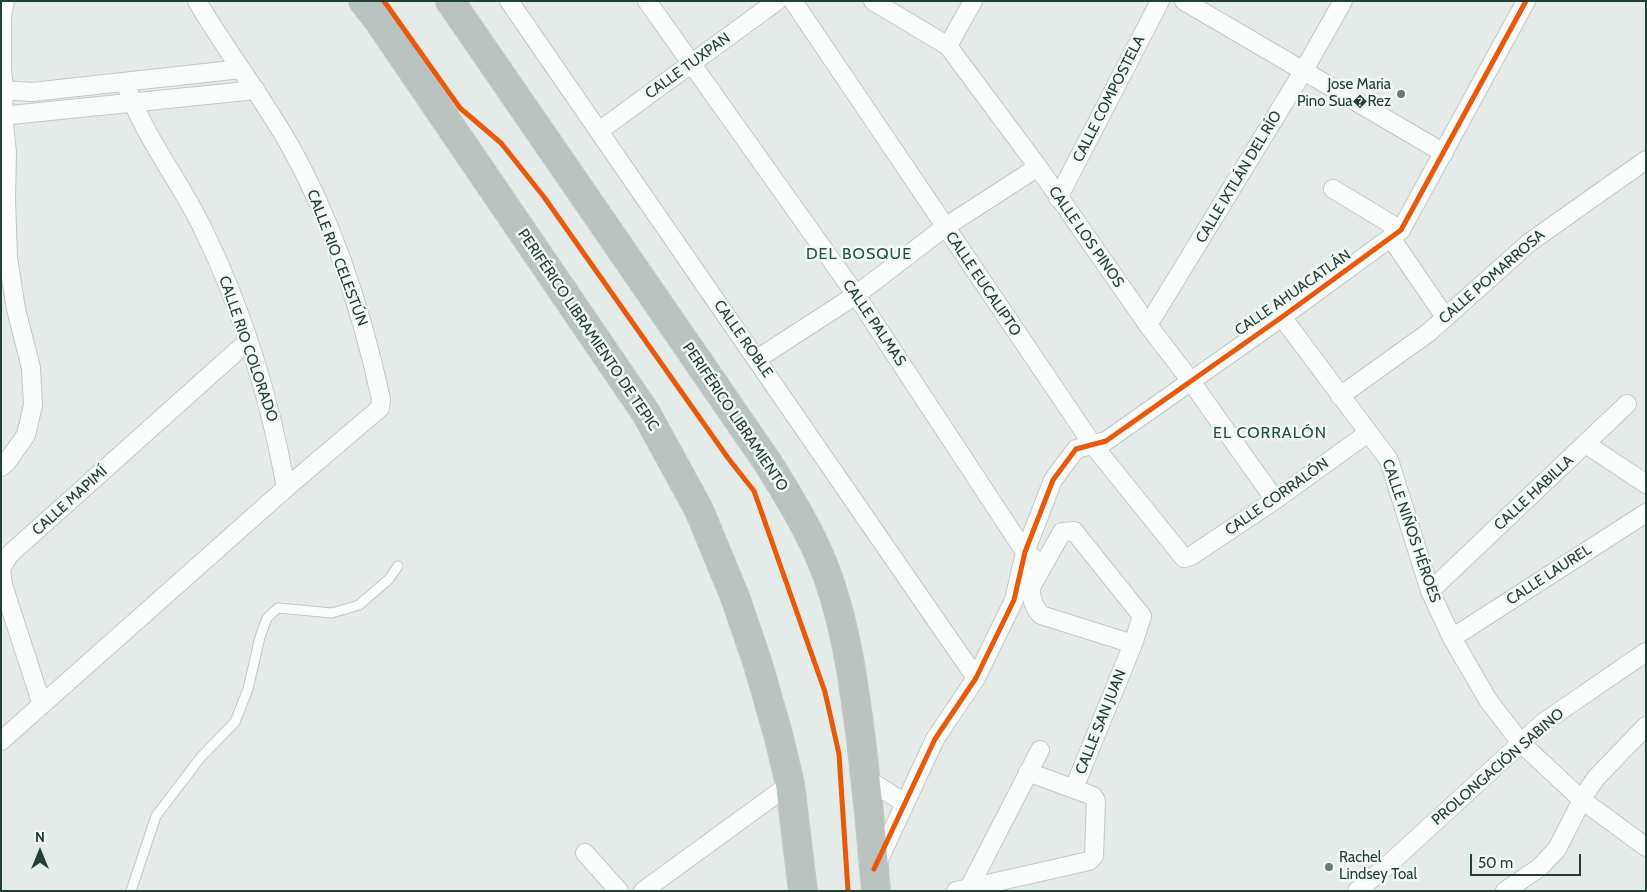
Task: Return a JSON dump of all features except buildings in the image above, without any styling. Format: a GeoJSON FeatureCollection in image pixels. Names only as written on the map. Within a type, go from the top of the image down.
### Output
{"type":"FeatureCollection","features":[{"type":"Feature","properties":{"kind":"highway","name":"PERIFÉRICO LIBRAMIENTO DE TEPIC"},"geometry":{"type":"LineString","coordinates":[[363,1],[651,421],[699,510],[735,597],[757,661],[790,784],[803,891]]}},
{"type":"Feature","properties":{"kind":"highway","name":"PERIFÉRICO LIBRAMIENTO"},"geometry":{"type":"LineString","coordinates":[[450,1],[768,463],[796,508],[829,578],[840,612],[854,679],[875,880]]}},
{"type":"Feature","properties":{"kind":"street"},"geometry":{"type":"LineString","coordinates":[[1,467],[7,462],[26,436],[33,405],[31,368],[16,309],[8,258],[7,152],[2,116],[2,17],[5,1]]}},
{"type":"Feature","properties":{"kind":"street","name":"CALLE RIO CELESTÚN"},"geometry":{"type":"LineString","coordinates":[[197,1],[256,90],[290,146],[322,210],[370,348],[381,399],[380,408],[286,488]]}},
{"type":"Feature","properties":{"kind":"street","name":"CALLE ROBLE"},"geometry":{"type":"LineString","coordinates":[[509,1],[976,678]]}},
{"type":"Feature","properties":{"kind":"street","name":"CALLE PALMAS"},"geometry":{"type":"LineString","coordinates":[[647,1],[856,295],[1024,552]]}},
{"type":"Feature","properties":{"kind":"street","name":"CALLE TUXPAN"},"geometry":{"type":"LineString","coordinates":[[599,131],[777,1]]}},
{"type":"Feature","properties":{"kind":"street","name":"CALLE EUCALIPTO"},"geometry":{"type":"LineString","coordinates":[[793,1],[1092,445],[1184,558]]}},
{"type":"Feature","properties":{"kind":"street","name":"CALLE LOS PINOS"},"geometry":{"type":"LineString","coordinates":[[873,1],[948,46],[1038,166],[1058,198],[1148,325],[1190,380],[1275,500]]}},
{"type":"Feature","properties":{"kind":"street"},"geometry":{"type":"LineString","coordinates":[[948,46],[972,1]]}},
{"type":"Feature","properties":{"kind":"street","name":"CALLE COMPOSTELA"},"geometry":{"type":"LineString","coordinates":[[1058,198],[1160,1]]}},
{"type":"Feature","properties":{"kind":"street"},"geometry":{"type":"LineString","coordinates":[[1184,1],[1444,153]]}},
{"type":"Feature","properties":{"kind":"street","name":"CALLE IXTLÁN DEL RÍO"},"geometry":{"type":"LineString","coordinates":[[1148,325],[1304,70],[1343,1]]}},
{"type":"Feature","properties":{"kind":"street","name":"CALLE AHUACATLÁN"},"geometry":{"type":"LineString","coordinates":[[875,880],[905,803],[935,739],[976,678],[1014,600],[1024,552],[1053,480],[1076,449],[1106,441],[1396,234],[1444,153],[1526,1]]}},
{"type":"Feature","properties":{"kind":"street"},"geometry":{"type":"LineString","coordinates":[[3,90],[32,92],[241,68]]}},
{"type":"Feature","properties":{"kind":"street","name":"CALLE RIO COLORADO"},"geometry":{"type":"LineString","coordinates":[[125,82],[144,129],[203,228],[233,298],[276,435],[286,488]]}},
{"type":"Feature","properties":{"kind":"street"},"geometry":{"type":"LineString","coordinates":[[2,116],[256,90]]}},
{"type":"Feature","properties":{"kind":"street","name":"CALLE POMARROSA"},"geometry":{"type":"LineString","coordinates":[[1340,396],[1428,333],[1530,242],[1646,160]]}},
{"type":"Feature","properties":{"kind":"street"},"geometry":{"type":"LineString","coordinates":[[757,359],[856,295],[945,227],[1038,166]]}},
{"type":"Feature","properties":{"kind":"street"},"geometry":{"type":"LineString","coordinates":[[1333,189],[1396,234],[1445,317]]}},
{"type":"Feature","properties":{"kind":"street","name":"CALLE NIÑOS HÉROES"},"geometry":{"type":"LineString","coordinates":[[1282,317],[1389,460],[1430,591],[1452,638],[1488,700],[1521,743],[1582,800],[1646,847]]}},
{"type":"Feature","properties":{"kind":"street","name":"CALLE MAPIMÍ"},"geometry":{"type":"LineString","coordinates":[[42,705],[3,585],[1,568],[10,554],[248,341]]}},
{"type":"Feature","properties":{"kind":"street"},"geometry":{"type":"LineString","coordinates":[[1586,444],[1627,404]]}},
{"type":"Feature","properties":{"kind":"street","name":"CALLE CORRALÓN"},"geometry":{"type":"LineString","coordinates":[[1184,558],[1191,556],[1275,500],[1368,432]]}},
{"type":"Feature","properties":{"kind":"street","name":"CALLE HABILLA"},"geometry":{"type":"LineString","coordinates":[[1430,591],[1586,444],[1646,484]]}},
{"type":"Feature","properties":{"kind":"street"},"geometry":{"type":"LineString","coordinates":[[2,739],[286,488]]}},
{"type":"Feature","properties":{"kind":"street","name":"CALLE LAUREL"},"geometry":{"type":"LineString","coordinates":[[1452,638],[1646,513]]}},
{"type":"Feature","properties":{"kind":"street","name":"CALLE SAN JUAN"},"geometry":{"type":"LineString","coordinates":[[963,889],[1089,861],[1094,856],[1096,802],[1093,796],[1074,788],[1133,644],[1142,616],[1074,531],[1062,532],[1043,565]]}},
{"type":"Feature","properties":{"kind":"street"},"geometry":{"type":"LineString","coordinates":[[1024,552],[1043,565],[1031,591],[1036,610],[1041,614],[1133,644]]}},
{"type":"Feature","properties":{"kind":"street","name":"PROLONGACIÓN SABINO"},"geometry":{"type":"LineString","coordinates":[[1357,891],[1544,722],[1646,652]]}},
{"type":"Feature","properties":{"kind":"street"},"geometry":{"type":"LineString","coordinates":[[1505,891],[1539,868],[1557,848],[1582,800],[1596,778],[1646,726]]}},
{"type":"Feature","properties":{"kind":"street"},"geometry":{"type":"LineString","coordinates":[[963,889],[1040,750]]}},
{"type":"Feature","properties":{"kind":"street"},"geometry":{"type":"LineString","coordinates":[[1028,772],[1074,788]]}},
{"type":"Feature","properties":{"kind":"street"},"geometry":{"type":"LineString","coordinates":[[865,778],[905,803]]}},
{"type":"Feature","properties":{"kind":"street"},"geometry":{"type":"LineString","coordinates":[[643,891],[790,784]]}},
{"type":"Feature","properties":{"kind":"street"},"geometry":{"type":"LineString","coordinates":[[585,853],[619,891]]}},
{"type":"Feature","properties":{"kind":"lane"},"geometry":{"type":"LineString","coordinates":[[131,891],[156,816],[201,757],[235,722],[248,689],[260,637],[267,618],[278,608],[332,613],[359,605],[389,579],[398,566]]}},
{"type":"Feature","properties":{"kind":"cycle path"},"geometry":{"type":"LineString","coordinates":[[384,1],[460,108],[501,143],[544,197],[728,458],[754,491],[825,692],[839,754],[848,891]]}},
{"type":"Feature","properties":{"kind":"cycle path"},"geometry":{"type":"LineString","coordinates":[[874,869],[935,739],[976,678],[1014,600],[1025,552],[1053,480],[1076,449],[1106,441],[1282,317],[1401,230],[1526,1]]}},
{"type":"Feature","properties":{"kind":"place","name":"Jose Maria Pino Sua�Rez"},"geometry":{"type":"Point","coordinates":[1401,94]}},
{"type":"Feature","properties":{"kind":"place","name":"Rachel Lindsey Toal"},"geometry":{"type":"Point","coordinates":[1329,867]}},
{"type":"Feature","properties":{"kind":"district","name":"DEL BOSQUE"},"geometry":{"type":"Point","coordinates":[859,254]}},
{"type":"Feature","properties":{"kind":"district","name":"EL CORRALÓN"},"geometry":{"type":"Point","coordinates":[1270,433]}}]}
